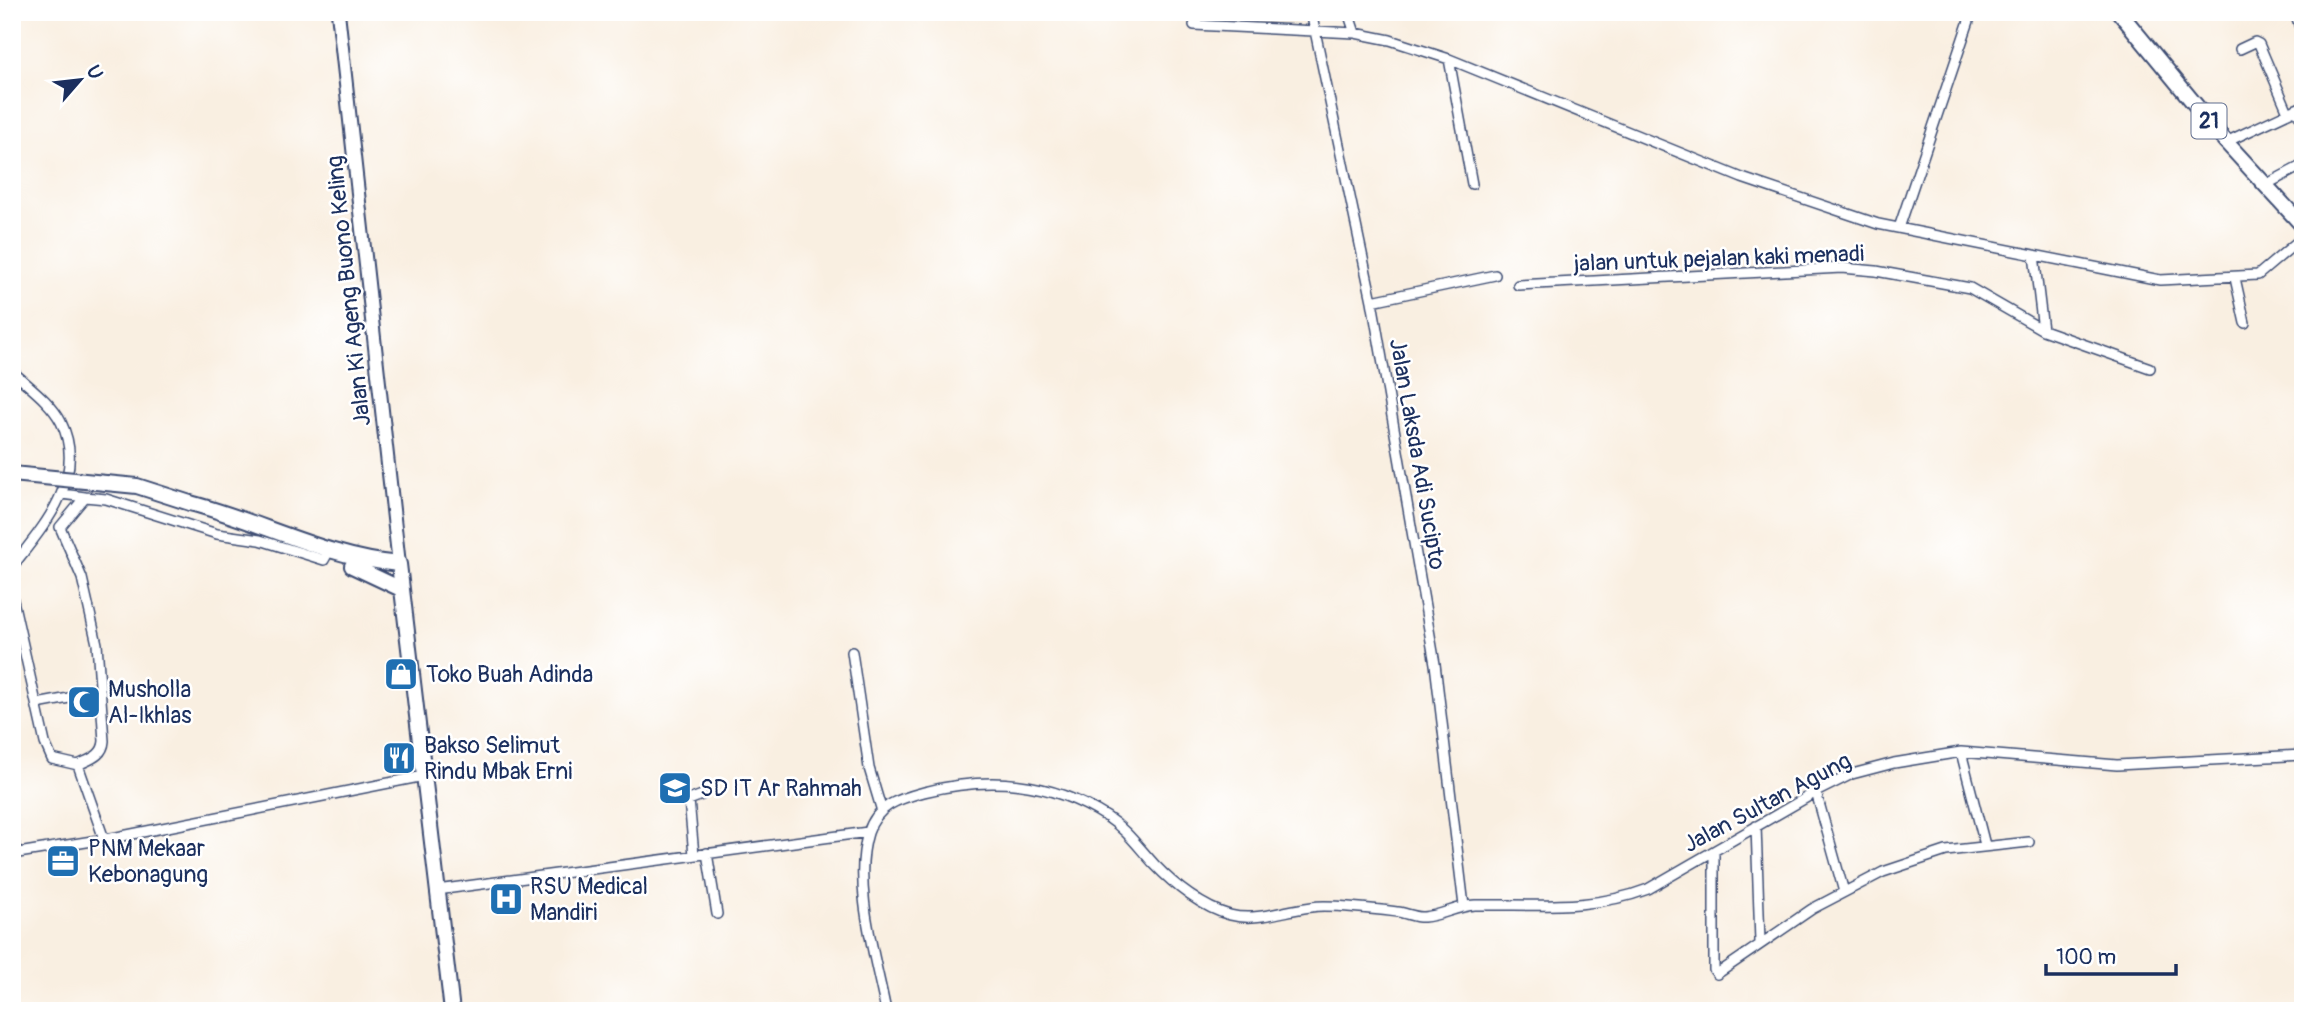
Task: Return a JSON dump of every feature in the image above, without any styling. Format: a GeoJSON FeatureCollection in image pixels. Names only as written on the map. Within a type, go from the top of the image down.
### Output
{"type":"FeatureCollection","features":[{"type":"Feature","properties":{"kind":"highway","name":"21"},"geometry":{"type":"LineString","coordinates":[[2119,12],[2226,142],[2303,226]]}},
{"type":"Feature","properties":{"kind":"highway"},"geometry":{"type":"LineString","coordinates":[[12,474],[137,486],[329,554],[401,589]]}},
{"type":"Feature","properties":{"kind":"highway"},"geometry":{"type":"LineString","coordinates":[[329,554],[399,564],[452,1011]]}},
{"type":"Feature","properties":{"kind":"main road","name":"Jalan Ki Ageng Buono Keling"},"geometry":{"type":"LineString","coordinates":[[338,12],[399,564]]}},
{"type":"Feature","properties":{"kind":"street","name":"Jalan Laksda Adi Sucipto"},"geometry":{"type":"LineString","coordinates":[[1311,12],[1372,302],[1435,664],[1465,906]]}},
{"type":"Feature","properties":{"kind":"street"},"geometry":{"type":"LineString","coordinates":[[1348,12],[1355,33]]}},
{"type":"Feature","properties":{"kind":"street"},"geometry":{"type":"LineString","coordinates":[[1899,228],[1972,12]]}},
{"type":"Feature","properties":{"kind":"street"},"geometry":{"type":"LineString","coordinates":[[2295,12],[2303,37]]}},
{"type":"Feature","properties":{"kind":"street"},"geometry":{"type":"LineString","coordinates":[[1194,25],[1355,33],[1450,58],[1742,178],[1878,224],[2160,280],[2258,275],[2303,237]]}},
{"type":"Feature","properties":{"kind":"street"},"geometry":{"type":"LineString","coordinates":[[2240,49],[2255,42],[2259,44],[2303,122]]}},
{"type":"Feature","properties":{"kind":"street"},"geometry":{"type":"LineString","coordinates":[[1450,58],[1472,184]]}},
{"type":"Feature","properties":{"kind":"street"},"geometry":{"type":"LineString","coordinates":[[2226,142],[2296,109]]}},
{"type":"Feature","properties":{"kind":"street"},"geometry":{"type":"LineString","coordinates":[[2267,184],[2303,166]]}},
{"type":"Feature","properties":{"kind":"street"},"geometry":{"type":"LineString","coordinates":[[2034,255],[2043,330]]}},
{"type":"Feature","properties":{"kind":"street","name":"jalan untuk pejalan kaki menadi"},"geometry":{"type":"LineString","coordinates":[[1518,285],[1842,268],[1876,271],[1970,288],[2043,330],[2150,368]]}},
{"type":"Feature","properties":{"kind":"street"},"geometry":{"type":"LineString","coordinates":[[1372,302],[1495,275]]}},
{"type":"Feature","properties":{"kind":"street"},"geometry":{"type":"LineString","coordinates":[[2235,278],[2245,323]]}},
{"type":"Feature","properties":{"kind":"street"},"geometry":{"type":"LineString","coordinates":[[12,371],[53,410],[61,422],[69,467],[62,494],[44,526],[12,567]]}},
{"type":"Feature","properties":{"kind":"street"},"geometry":{"type":"LineString","coordinates":[[62,494],[106,499],[217,534],[260,540],[309,558],[329,554]]}},
{"type":"Feature","properties":{"kind":"street"},"geometry":{"type":"LineString","coordinates":[[12,596],[52,758],[78,765],[97,756],[104,746],[97,644],[82,579],[60,527],[85,497]]}},
{"type":"Feature","properties":{"kind":"street"},"geometry":{"type":"LineString","coordinates":[[852,652],[869,768],[881,808],[868,832],[864,891],[886,1011]]}},
{"type":"Feature","properties":{"kind":"street"},"geometry":{"type":"LineString","coordinates":[[37,704],[101,692]]}},
{"type":"Feature","properties":{"kind":"street"},"geometry":{"type":"LineString","coordinates":[[1961,752],[1984,845]]}},
{"type":"Feature","properties":{"kind":"street","name":"Jalan Sultan Agung"},"geometry":{"type":"LineString","coordinates":[[881,808],[902,798],[964,782],[1032,787],[1069,797],[1129,834],[1156,867],[1191,894],[1231,915],[1245,917],[1321,906],[1363,908],[1423,917],[1465,906],[1567,906],[1616,900],[1648,889],[1852,774],[1894,763],[1961,752],[2117,765],[2303,755]]}},
{"type":"Feature","properties":{"kind":"street"},"geometry":{"type":"LineString","coordinates":[[78,765],[104,839]]}},
{"type":"Feature","properties":{"kind":"street"},"geometry":{"type":"LineString","coordinates":[[12,836],[15,854],[424,776]]}},
{"type":"Feature","properties":{"kind":"street"},"geometry":{"type":"LineString","coordinates":[[1816,792],[1844,892]]}},
{"type":"Feature","properties":{"kind":"street"},"geometry":{"type":"LineString","coordinates":[[694,855],[689,800],[702,795]]}},
{"type":"Feature","properties":{"kind":"street"},"geometry":{"type":"LineString","coordinates":[[1756,826],[1760,943]]}},
{"type":"Feature","properties":{"kind":"street"},"geometry":{"type":"LineString","coordinates":[[437,890],[868,832]]}},
{"type":"Feature","properties":{"kind":"street"},"geometry":{"type":"LineString","coordinates":[[1714,850],[1714,972],[1721,972],[1760,943],[1844,892],[1883,872],[1946,851],[2029,842]]}},
{"type":"Feature","properties":{"kind":"street"},"geometry":{"type":"LineString","coordinates":[[707,853],[718,914]]}},
{"type":"Feature","properties":{"kind":"waterway"},"geometry":{"type":"LineString","coordinates":[[12,456],[12,466]]}},
{"type":"Feature","properties":{"kind":"place","name":"Toko Buah Adinda"},"geometry":{"type":"Point","coordinates":[401,674]}},
{"type":"Feature","properties":{"kind":"place","name":"Musholla Al-Ikhlas"},"geometry":{"type":"Point","coordinates":[84,702]}},
{"type":"Feature","properties":{"kind":"place","name":"Bakso Selimut Rindu Mbak Erni"},"geometry":{"type":"Point","coordinates":[399,758]}},
{"type":"Feature","properties":{"kind":"place","name":"SD IT Ar Rahmah"},"geometry":{"type":"Point","coordinates":[675,788]}},
{"type":"Feature","properties":{"kind":"place","name":"PNM Mekaar Kebonagung"},"geometry":{"type":"Point","coordinates":[63,861]}},
{"type":"Feature","properties":{"kind":"place","name":"RSU Medical Mandiri"},"geometry":{"type":"Point","coordinates":[506,899]}}]}
